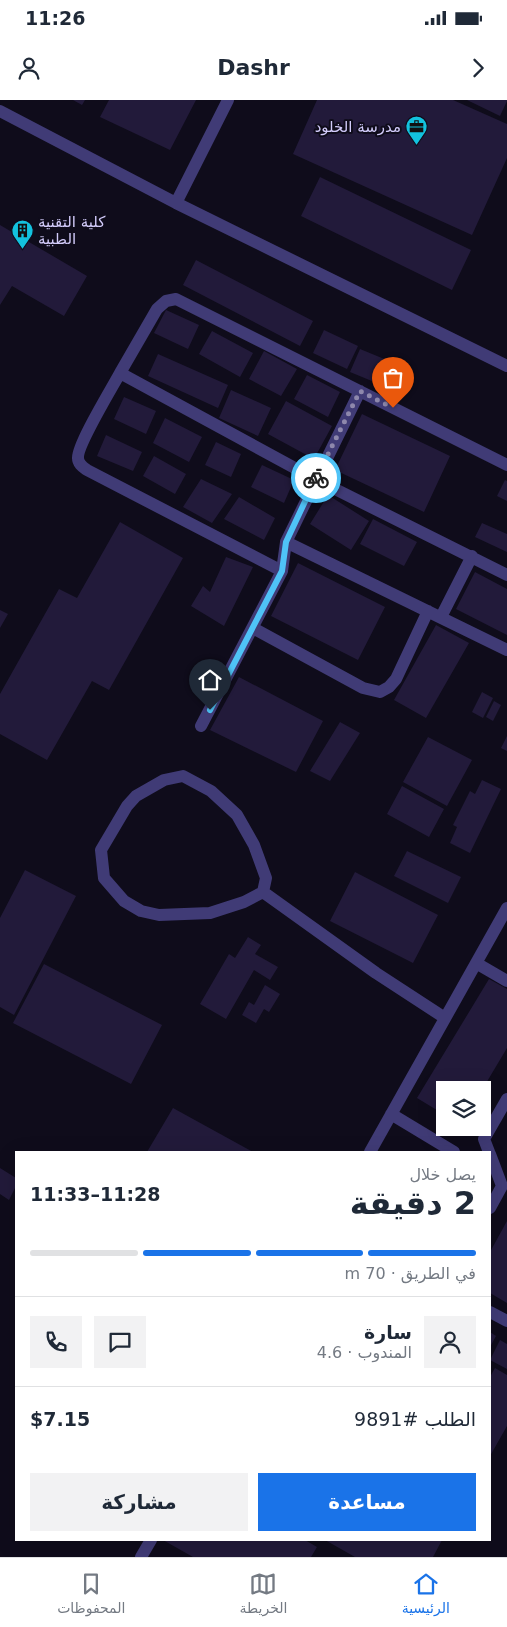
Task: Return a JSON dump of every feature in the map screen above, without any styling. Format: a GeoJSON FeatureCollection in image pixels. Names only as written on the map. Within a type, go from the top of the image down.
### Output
{"type":"FeatureCollection","features":[{"type":"Feature","properties":{"kind":"street"},"geometry":{"type":"LineString","coordinates":[[176,203],[228,100]]}},
{"type":"Feature","properties":{"kind":"street"},"geometry":{"type":"LineString","coordinates":[[0,110],[176,203],[507,366]]}},
{"type":"Feature","properties":{"kind":"street"},"geometry":{"type":"LineString","coordinates":[[282,571],[87,470],[80,464],[78,459],[83,444],[120,373],[157,309],[166,301],[176,299],[507,465]]}},
{"type":"Feature","properties":{"kind":"street"},"geometry":{"type":"LineString","coordinates":[[120,373],[315,479],[507,574]]}},
{"type":"Feature","properties":{"kind":"street"},"geometry":{"type":"LineString","coordinates":[[201,726],[282,571],[286,542],[315,479],[360,391]]}},
{"type":"Feature","properties":{"kind":"street"},"geometry":{"type":"LineString","coordinates":[[286,542],[507,650]]}},
{"type":"Feature","properties":{"kind":"street"},"geometry":{"type":"LineString","coordinates":[[441,617],[472,556]]}},
{"type":"Feature","properties":{"kind":"street"},"geometry":{"type":"LineString","coordinates":[[253,628],[363,688],[380,692],[388,688],[396,679],[428,611]]}},
{"type":"Feature","properties":{"kind":"street"},"geometry":{"type":"LineString","coordinates":[[184,776],[211,791],[237,815],[254,845],[266,878],[263,892],[244,902],[210,914],[159,914],[140,911],[124,901],[104,878],[101,850],[136,796],[164,780],[184,776]]}},
{"type":"Feature","properties":{"kind":"street"},"geometry":{"type":"LineString","coordinates":[[263,892],[376,973],[445,1018]]}},
{"type":"Feature","properties":{"kind":"street"},"geometry":{"type":"LineString","coordinates":[[371,1151],[507,908]]}},
{"type":"Feature","properties":{"kind":"street"},"geometry":{"type":"LineString","coordinates":[[476,963],[507,981]]}},
{"type":"Feature","properties":{"kind":"street"},"geometry":{"type":"LineString","coordinates":[[488,1151],[484,1140],[507,1099]]}},
{"type":"Feature","properties":{"kind":"street"},"geometry":{"type":"LineString","coordinates":[[391,1114],[452,1151]]}},
{"type":"Feature","properties":{"kind":"street"},"geometry":{"type":"LineString","coordinates":[[491,1158],[502,1186],[491,1206]]}},
{"type":"Feature","properties":{"kind":"street"},"geometry":{"type":"LineString","coordinates":[[491,1313],[507,1322]]}},
{"type":"Feature","properties":{"kind":"street"},"geometry":{"type":"LineString","coordinates":[[141,1557],[150,1541]]}},
{"type":"Feature","properties":{"kind":"building"},"geometry":{"type":"Polygon","coordinates":[[[73,100],[85,100],[82,105],[73,100]]]}},
{"type":"Feature","properties":{"kind":"building"},"geometry":{"type":"Polygon","coordinates":[[[109,100],[196,100],[170,150],[100,117],[109,100]]]}},
{"type":"Feature","properties":{"kind":"building"},"geometry":{"type":"Polygon","coordinates":[[[317,100],[453,100],[507,124],[507,158],[472,235],[293,154],[317,100]]]}},
{"type":"Feature","properties":{"kind":"building"},"geometry":{"type":"Polygon","coordinates":[[[467,100],[507,100],[507,101],[500,116],[467,100]]]}},
{"type":"Feature","properties":{"kind":"building"},"geometry":{"type":"Polygon","coordinates":[[[320,177],[471,250],[452,290],[301,216],[320,177]]]}},
{"type":"Feature","properties":{"kind":"building","name":"كلية التقنية الطبية"},"geometry":{"type":"Polygon","coordinates":[[[0,225],[87,276],[64,316],[12,286],[0,305],[0,225]]]}},
{"type":"Feature","properties":{"kind":"building"},"geometry":{"type":"Polygon","coordinates":[[[196,260],[313,321],[300,346],[183,285],[196,260]]]}},
{"type":"Feature","properties":{"kind":"building"},"geometry":{"type":"Polygon","coordinates":[[[166,310],[199,325],[188,349],[154,333],[166,310]]]}},
{"type":"Feature","properties":{"kind":"building"},"geometry":{"type":"Polygon","coordinates":[[[324,330],[358,346],[347,369],[313,353],[324,330]]]}},
{"type":"Feature","properties":{"kind":"building"},"geometry":{"type":"Polygon","coordinates":[[[212,331],[253,353],[240,377],[199,354],[212,331]]]}},
{"type":"Feature","properties":{"kind":"building"},"geometry":{"type":"Polygon","coordinates":[[[360,349],[394,363],[384,386],[350,372],[360,349]]]}},
{"type":"Feature","properties":{"kind":"building"},"geometry":{"type":"Polygon","coordinates":[[[264,351],[297,369],[281,396],[249,379],[264,351]]]}},
{"type":"Feature","properties":{"kind":"building"},"geometry":{"type":"Polygon","coordinates":[[[158,354],[228,385],[218,408],[148,376],[158,354]]]}},
{"type":"Feature","properties":{"kind":"building"},"geometry":{"type":"Polygon","coordinates":[[[307,375],[340,392],[328,417],[294,399],[307,375]]]}},
{"type":"Feature","properties":{"kind":"building"},"geometry":{"type":"Polygon","coordinates":[[[231,390],[271,408],[258,436],[219,418],[231,390]]]}},
{"type":"Feature","properties":{"kind":"building"},"geometry":{"type":"Polygon","coordinates":[[[124,397],[156,411],[146,434],[114,419],[124,397]]]}},
{"type":"Feature","properties":{"kind":"building"},"geometry":{"type":"Polygon","coordinates":[[[286,401],[332,426],[314,459],[268,434],[286,401]]]}},
{"type":"Feature","properties":{"kind":"building"},"geometry":{"type":"Polygon","coordinates":[[[362,414],[450,456],[424,512],[335,470],[362,414]]]}},
{"type":"Feature","properties":{"kind":"building"},"geometry":{"type":"Polygon","coordinates":[[[165,418],[202,437],[189,462],[153,443],[165,418]]]}},
{"type":"Feature","properties":{"kind":"building"},"geometry":{"type":"Polygon","coordinates":[[[106,435],[142,452],[133,471],[97,456],[106,435]]]}},
{"type":"Feature","properties":{"kind":"building"},"geometry":{"type":"Polygon","coordinates":[[[216,442],[241,454],[231,477],[205,465],[216,442]]]}},
{"type":"Feature","properties":{"kind":"building"},"geometry":{"type":"Polygon","coordinates":[[[154,456],[186,474],[175,494],[143,476],[154,456]]]}},
{"type":"Feature","properties":{"kind":"building"},"geometry":{"type":"Polygon","coordinates":[[[262,465],[294,480],[284,503],[251,487],[262,465]]]}},
{"type":"Feature","properties":{"kind":"building"},"geometry":{"type":"Polygon","coordinates":[[[201,479],[232,494],[212,523],[183,507],[201,479]]]}},
{"type":"Feature","properties":{"kind":"building"},"geometry":{"type":"Polygon","coordinates":[[[505,480],[507,481],[507,501],[497,496],[505,480]]]}},
{"type":"Feature","properties":{"kind":"building"},"geometry":{"type":"Polygon","coordinates":[[[328,495],[369,521],[351,550],[310,524],[328,495]]]}},
{"type":"Feature","properties":{"kind":"building"},"geometry":{"type":"Polygon","coordinates":[[[239,497],[275,518],[264,540],[224,519],[239,497]]]}},
{"type":"Feature","properties":{"kind":"building"},"geometry":{"type":"Polygon","coordinates":[[[373,519],[417,542],[404,566],[360,544],[373,519]]]}},
{"type":"Feature","properties":{"kind":"building"},"geometry":{"type":"Polygon","coordinates":[[[120,522],[183,558],[109,690],[92,681],[47,760],[0,734],[0,694],[59,589],[77,598],[120,522]]]}},
{"type":"Feature","properties":{"kind":"building"},"geometry":{"type":"Polygon","coordinates":[[[482,523],[507,534],[507,552],[475,537],[482,523]]]}},
{"type":"Feature","properties":{"kind":"building"},"geometry":{"type":"Polygon","coordinates":[[[226,557],[253,567],[224,626],[191,606],[203,586],[210,592],[226,557]]]}},
{"type":"Feature","properties":{"kind":"building"},"geometry":{"type":"Polygon","coordinates":[[[298,563],[385,607],[358,660],[271,616],[298,563]]]}},
{"type":"Feature","properties":{"kind":"building"},"geometry":{"type":"Polygon","coordinates":[[[475,572],[507,589],[507,635],[456,609],[475,572]]]}},
{"type":"Feature","properties":{"kind":"building"},"geometry":{"type":"Polygon","coordinates":[[[0,610],[8,614],[0,628],[0,610]]]}},
{"type":"Feature","properties":{"kind":"building"},"geometry":{"type":"Polygon","coordinates":[[[436,625],[469,643],[426,718],[394,700],[436,625]]]}},
{"type":"Feature","properties":{"kind":"building"},"geometry":{"type":"Polygon","coordinates":[[[239,677],[323,721],[296,772],[210,730],[239,677]]]}},
{"type":"Feature","properties":{"kind":"building"},"geometry":{"type":"Polygon","coordinates":[[[482,692],[493,698],[483,718],[472,712],[482,692]]]}},
{"type":"Feature","properties":{"kind":"building"},"geometry":{"type":"Polygon","coordinates":[[[494,701],[501,705],[493,721],[486,717],[494,701]]]}},
{"type":"Feature","properties":{"kind":"building"},"geometry":{"type":"Polygon","coordinates":[[[340,722],[360,733],[330,781],[310,771],[340,722]]]}},
{"type":"Feature","properties":{"kind":"building"},"geometry":{"type":"Polygon","coordinates":[[[507,736],[507,751],[501,748],[507,736]]]}},
{"type":"Feature","properties":{"kind":"building"},"geometry":{"type":"Polygon","coordinates":[[[428,737],[472,760],[447,806],[403,782],[428,737]]]}},
{"type":"Feature","properties":{"kind":"building"},"geometry":{"type":"Polygon","coordinates":[[[482,780],[501,789],[470,853],[450,843],[457,827],[453,825],[470,791],[475,794],[482,780]]]}},
{"type":"Feature","properties":{"kind":"building"},"geometry":{"type":"Polygon","coordinates":[[[402,786],[444,809],[429,837],[387,814],[402,786]]]}},
{"type":"Feature","properties":{"kind":"building"},"geometry":{"type":"Polygon","coordinates":[[[407,851],[461,877],[448,903],[394,876],[407,851]]]}},
{"type":"Feature","properties":{"kind":"building"},"geometry":{"type":"Polygon","coordinates":[[[25,870],[76,896],[14,1015],[0,1007],[0,918],[25,870]]]}},
{"type":"Feature","properties":{"kind":"building"},"geometry":{"type":"Polygon","coordinates":[[[355,872],[438,915],[413,963],[330,921],[355,872]]]}},
{"type":"Feature","properties":{"kind":"building"},"geometry":{"type":"Polygon","coordinates":[[[248,937],[261,945],[255,954],[278,967],[270,980],[254,970],[226,1019],[200,1004],[229,954],[235,958],[248,937]]]}},
{"type":"Feature","properties":{"kind":"building"},"geometry":{"type":"Polygon","coordinates":[[[44,964],[162,1025],[131,1084],[13,1023],[44,964]]]}},
{"type":"Feature","properties":{"kind":"building"},"geometry":{"type":"Polygon","coordinates":[[[489,979],[507,989],[507,1048],[487,1081],[436,1081],[436,1110],[417,1098],[489,979]]]}},
{"type":"Feature","properties":{"kind":"building"},"geometry":{"type":"Polygon","coordinates":[[[265,985],[280,994],[269,1012],[264,1009],[256,1023],[242,1015],[249,1002],[254,1005],[265,985]]]}},
{"type":"Feature","properties":{"kind":"building"},"geometry":{"type":"Polygon","coordinates":[[[173,1108],[251,1151],[148,1151],[173,1108]]]}},
{"type":"Feature","properties":{"kind":"building"},"geometry":{"type":"Polygon","coordinates":[[[0,1168],[15,1177],[15,1188],[9,1200],[0,1194],[0,1168]]]}},
{"type":"Feature","properties":{"kind":"building"},"geometry":{"type":"Polygon","coordinates":[[[507,1221],[507,1303],[491,1294],[491,1250],[507,1221]]]}},
{"type":"Feature","properties":{"kind":"building"},"geometry":{"type":"Polygon","coordinates":[[[491,1333],[496,1336],[491,1345],[491,1333]]]}},
{"type":"Feature","properties":{"kind":"building"},"geometry":{"type":"Polygon","coordinates":[[[500,1340],[507,1344],[507,1369],[491,1361],[500,1340]]]}},
{"type":"Feature","properties":{"kind":"building"},"geometry":{"type":"Polygon","coordinates":[[[495,1368],[507,1375],[507,1426],[491,1454],[491,1375],[495,1368]]]}},
{"type":"Feature","properties":{"kind":"building"},"geometry":{"type":"Polygon","coordinates":[[[165,1541],[307,1541],[317,1547],[311,1557],[193,1557],[165,1541]]]}},
{"type":"Feature","properties":{"kind":"building"},"geometry":{"type":"Polygon","coordinates":[[[327,1541],[441,1541],[433,1557],[355,1557],[327,1541]]]}},
{"type":"Feature","properties":{"kind":"way so far"},"geometry":{"type":"LineString","coordinates":[[316,478],[360,391],[393,408]]}},
{"type":"Feature","properties":{"kind":"place","name":"مدرسة الخلود"},"geometry":{"type":"Point","coordinates":[417,146]}},
{"type":"Feature","properties":{"kind":"place","name":"كلية التقنية الطبية"},"geometry":{"type":"Point","coordinates":[22,250]}},
{"type":"Feature","properties":{"kind":"route"},"geometry":{"type":"LineString","coordinates":[[210,710],[282,571],[286,542],[316,478]]}}]}
